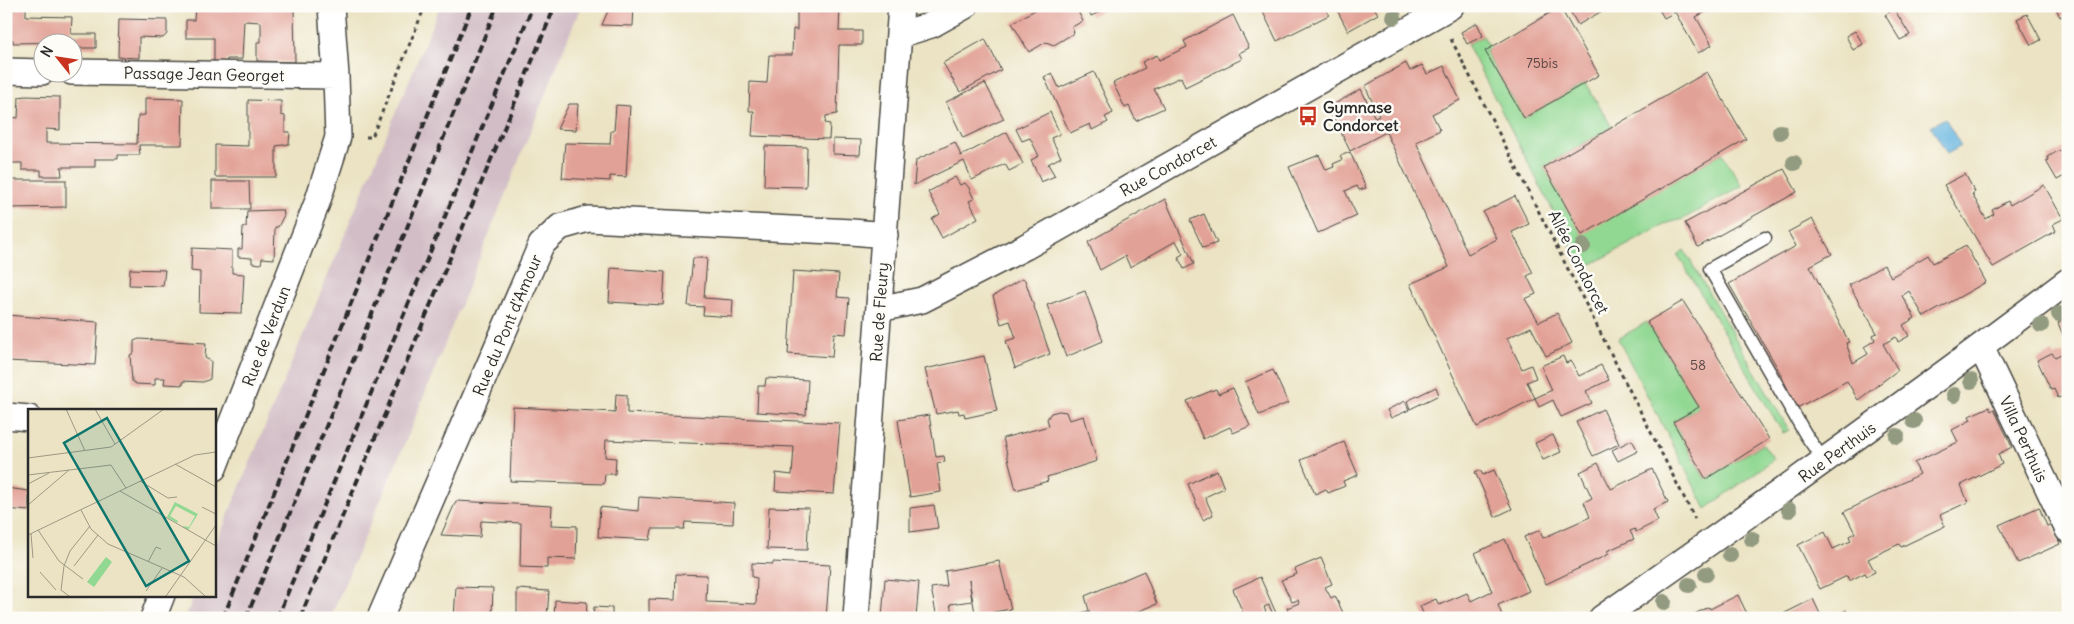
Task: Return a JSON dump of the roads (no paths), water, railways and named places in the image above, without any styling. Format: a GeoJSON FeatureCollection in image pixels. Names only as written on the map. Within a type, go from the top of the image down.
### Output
{"type":"FeatureCollection","features":[{"type":"Feature","properties":{"kind":"street","name":"Rue de Verdun"},"geometry":{"type":"LineString","coordinates":[[215,462],[219,438],[317,203],[338,137],[331,6]]}},
{"type":"Feature","properties":{"kind":"street","name":"Rue de Fleury"},"geometry":{"type":"LineString","coordinates":[[856,618],[901,6]]}},
{"type":"Feature","properties":{"kind":"street"},"geometry":{"type":"LineString","coordinates":[[899,35],[931,26],[965,6]]}},
{"type":"Feature","properties":{"kind":"street","name":"Rue Condorcet"},"geometry":{"type":"LineString","coordinates":[[879,309],[922,300],[1016,251],[1444,10]]}},
{"type":"Feature","properties":{"kind":"street"},"geometry":{"type":"LineString","coordinates":[[6,71],[32,72]]}},
{"type":"Feature","properties":{"kind":"street","name":"Passage Jean Georget"},"geometry":{"type":"LineString","coordinates":[[82,72],[336,76]]}},
{"type":"Feature","properties":{"kind":"street","name":"Rue du Pont d'Amour"},"geometry":{"type":"LineString","coordinates":[[380,618],[541,245],[560,227],[588,219],[885,235]]}},
{"type":"Feature","properties":{"kind":"street","name":"Rue Perthuis"},"geometry":{"type":"LineString","coordinates":[[1602,618],[1824,461],[2068,281]]}},
{"type":"Feature","properties":{"kind":"street","name":"Villa Perthuis"},"geometry":{"type":"LineString","coordinates":[[1981,347],[2068,530]]}},
{"type":"Feature","properties":{"kind":"street"},"geometry":{"type":"LineString","coordinates":[[6,416],[28,418]]}},
{"type":"Feature","properties":{"kind":"street"},"geometry":{"type":"LineString","coordinates":[[153,618],[162,596]]}},
{"type":"Feature","properties":{"kind":"lane"},"geometry":{"type":"LineString","coordinates":[[1765,238],[1710,269],[1806,435],[1824,461]]}},
{"type":"Feature","properties":{"kind":"water"},"geometry":{"type":"Polygon","coordinates":[[[1945,118],[1961,146],[1947,154],[1931,126],[1945,118]]]}},
{"type":"Feature","properties":{"kind":"railway"},"geometry":{"type":"LineString","coordinates":[[223,618],[472,6]]}},
{"type":"Feature","properties":{"kind":"railway"},"geometry":{"type":"LineString","coordinates":[[246,618],[335,405],[497,6]]}},
{"type":"Feature","properties":{"kind":"railway"},"geometry":{"type":"LineString","coordinates":[[277,618],[533,6]]}},
{"type":"Feature","properties":{"kind":"railway"},"geometry":{"type":"LineString","coordinates":[[300,618],[555,6]]}},
{"type":"Feature","properties":{"kind":"place","name":"Gymnase Condorcet"},"geometry":{"type":"Point","coordinates":[1308,116]}}]}
